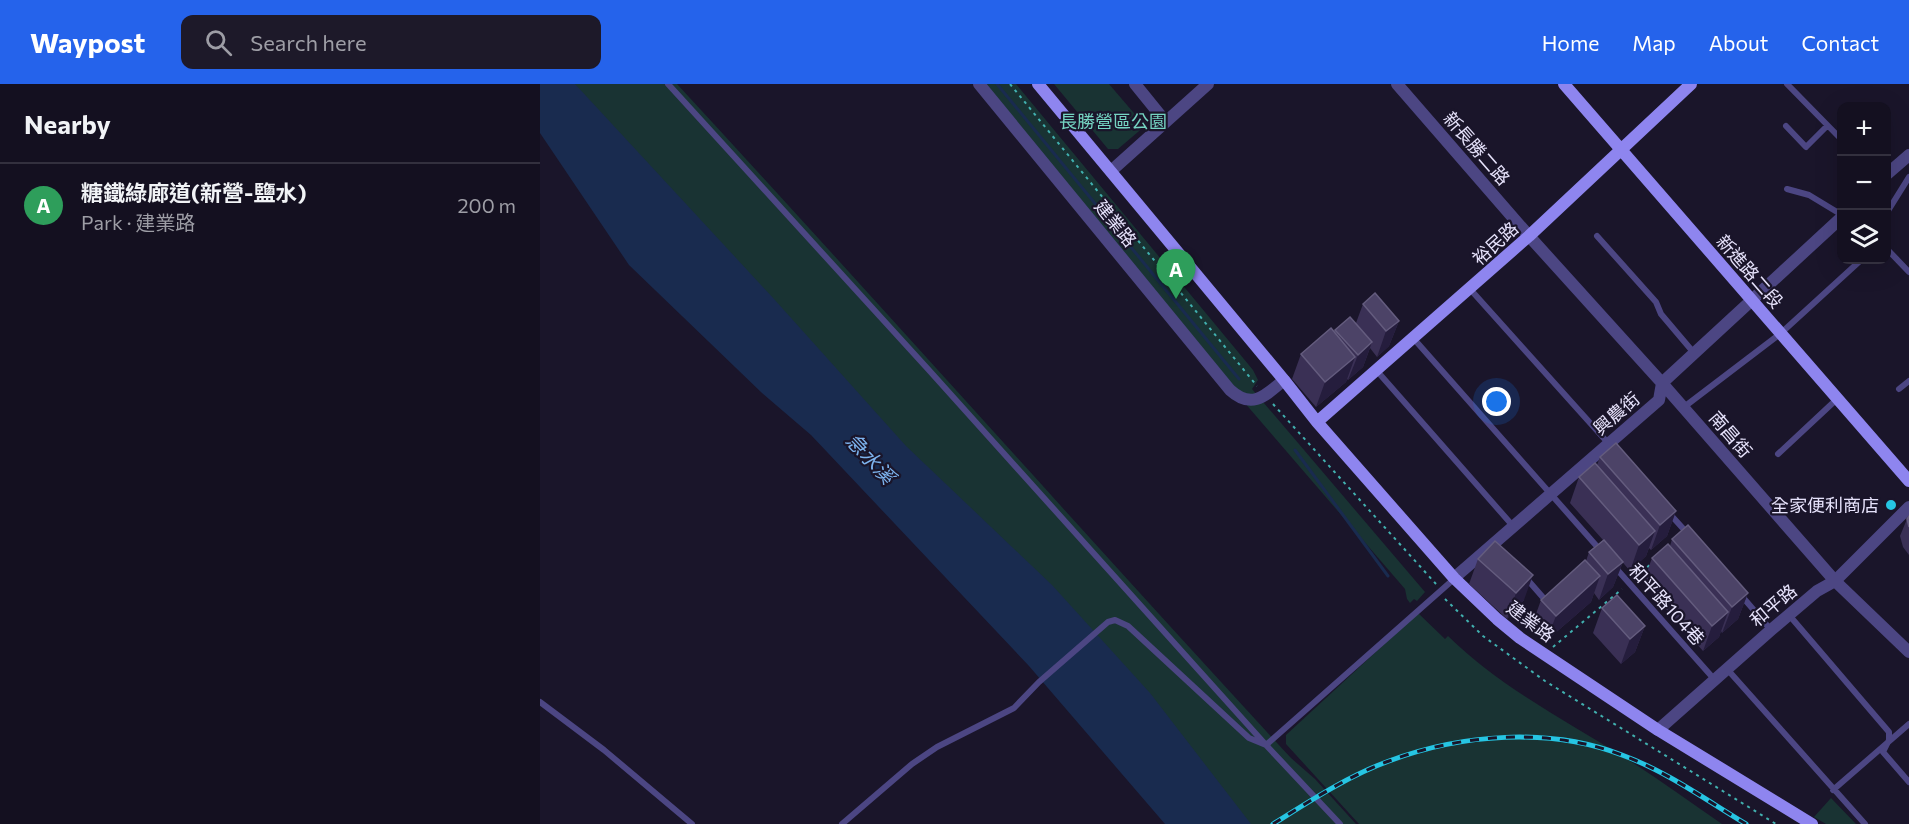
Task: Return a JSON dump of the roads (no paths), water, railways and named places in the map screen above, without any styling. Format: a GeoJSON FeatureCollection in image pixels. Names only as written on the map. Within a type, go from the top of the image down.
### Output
{"type":"FeatureCollection","features":[{"type":"Feature","properties":{"kind":"street","name":"建業路"},"geometry":{"type":"LineString","coordinates":[[979,84],[1230,390],[1239,398],[1259,399],[1284,381]]}},
{"type":"Feature","properties":{"kind":"street","name":"建業路"},"geometry":{"type":"LineString","coordinates":[[1038,84],[1317,422],[1454,578],[1497,619],[1544,654],[1658,730],[1812,824]]}},
{"type":"Feature","properties":{"kind":"street"},"geometry":{"type":"LineString","coordinates":[[1135,84],[1166,121]]}},
{"type":"Feature","properties":{"kind":"street"},"geometry":{"type":"LineString","coordinates":[[1111,171],[1208,84]]}},
{"type":"Feature","properties":{"kind":"street","name":"新長勝二路"},"geometry":{"type":"LineString","coordinates":[[1397,84],[1529,236]]}},
{"type":"Feature","properties":{"kind":"street","name":"新進路二段"},"geometry":{"type":"LineString","coordinates":[[1564,84],[1909,481]]}},
{"type":"Feature","properties":{"kind":"street","name":"裕民路"},"geometry":{"type":"LineString","coordinates":[[1317,422],[1529,236],[1691,84]]}},
{"type":"Feature","properties":{"kind":"street"},"geometry":{"type":"LineString","coordinates":[[1891,172],[1909,155]]}},
{"type":"Feature","properties":{"kind":"street","name":"興農街"},"geometry":{"type":"LineString","coordinates":[[1454,578],[1498,547],[1513,526],[1551,494],[1613,448],[1659,400],[1662,383],[1837,221]]}},
{"type":"Feature","properties":{"kind":"street","name":"南昌街"},"geometry":{"type":"LineString","coordinates":[[1529,236],[1662,383],[1835,581],[1909,652]]}},
{"type":"Feature","properties":{"kind":"street","name":"和平路"},"geometry":{"type":"LineString","coordinates":[[1658,730],[1817,591],[1835,581],[1909,507]]}},
{"type":"Feature","properties":{"kind":"lane"},"geometry":{"type":"LineString","coordinates":[[668,84],[1340,824]]}},
{"type":"Feature","properties":{"kind":"lane"},"geometry":{"type":"LineString","coordinates":[[1787,84],[1837,135]]}},
{"type":"Feature","properties":{"kind":"lane"},"geometry":{"type":"LineString","coordinates":[[1786,126],[1806,147],[1827,126]]}},
{"type":"Feature","properties":{"kind":"lane"},"geometry":{"type":"LineString","coordinates":[[1889,210],[1909,177]]}},
{"type":"Feature","properties":{"kind":"lane"},"geometry":{"type":"LineString","coordinates":[[1787,189],[1809,195],[1837,213]]}},
{"type":"Feature","properties":{"kind":"lane"},"geometry":{"type":"LineString","coordinates":[[1597,236],[1656,302],[1661,314],[1694,353]]}},
{"type":"Feature","properties":{"kind":"lane"},"geometry":{"type":"LineString","coordinates":[[1891,252],[1909,272]]}},
{"type":"Feature","properties":{"kind":"lane"},"geometry":{"type":"LineString","coordinates":[[1683,407],[1780,334],[1857,264]]}},
{"type":"Feature","properties":{"kind":"lane"},"geometry":{"type":"LineString","coordinates":[[1470,289],[1613,448]]}},
{"type":"Feature","properties":{"kind":"lane","name":"和平路104巷"},"geometry":{"type":"LineString","coordinates":[[1414,339],[1715,680]]}},
{"type":"Feature","properties":{"kind":"lane"},"geometry":{"type":"LineString","coordinates":[[1377,371],[1513,526]]}},
{"type":"Feature","properties":{"kind":"lane"},"geometry":{"type":"LineString","coordinates":[[1899,389],[1909,381]]}},
{"type":"Feature","properties":{"kind":"lane"},"geometry":{"type":"LineString","coordinates":[[1778,454],[1837,399]]}},
{"type":"Feature","properties":{"kind":"lane"},"geometry":{"type":"LineString","coordinates":[[1663,506],[1694,541]]}},
{"type":"Feature","properties":{"kind":"lane"},"geometry":{"type":"LineString","coordinates":[[1518,569],[1549,605]]}},
{"type":"Feature","properties":{"kind":"lane"},"geometry":{"type":"LineString","coordinates":[[1266,745],[1438,588],[1454,578]]}},
{"type":"Feature","properties":{"kind":"lane"},"geometry":{"type":"LineString","coordinates":[[1733,585],[1772,630]]}},
{"type":"Feature","properties":{"kind":"lane"},"geometry":{"type":"LineString","coordinates":[[1789,615],[1889,732],[1889,740],[1883,752],[1909,782]]}},
{"type":"Feature","properties":{"kind":"lane"},"geometry":{"type":"LineString","coordinates":[[842,824],[937,747],[1014,708],[1083,642],[1108,622],[1115,620],[1121,622],[1249,738],[1266,745]]}},
{"type":"Feature","properties":{"kind":"lane"},"geometry":{"type":"LineString","coordinates":[[1727,669],[1865,824]]}},
{"type":"Feature","properties":{"kind":"lane"},"geometry":{"type":"LineString","coordinates":[[540,702],[604,750],[692,824]]}},
{"type":"Feature","properties":{"kind":"lane"},"geometry":{"type":"LineString","coordinates":[[1833,790],[1909,724]]}},
{"type":"Feature","properties":{"kind":"water","name":"急水溪"},"geometry":{"type":"Polygon","coordinates":[[[540,84],[575,84],[906,446],[1052,585],[1150,693],[1251,824],[1165,824],[1029,666],[811,435],[762,393],[629,265],[540,133],[540,84]]]}},
{"type":"Feature","properties":{"kind":"waterway"},"geometry":{"type":"LineString","coordinates":[[997,84],[1239,379]]}},
{"type":"Feature","properties":{"kind":"waterway"},"geometry":{"type":"LineString","coordinates":[[1295,450],[1388,576]]}},
{"type":"Feature","properties":{"kind":"railway"},"geometry":{"type":"LineString","coordinates":[[1273,824],[1344,781],[1389,761],[1446,745],[1505,737],[1565,740],[1622,755],[1670,778],[1746,824]]}},
{"type":"Feature","properties":{"kind":"place","name":"糖鐵綠廊道(新營-鹽水)"},"geometry":{"type":"Point","coordinates":[1176,299]}},
{"type":"Feature","properties":{"kind":"place","name":"全家便利商店"},"geometry":{"type":"Point","coordinates":[1891,505]}},
{"type":"Feature","properties":{"kind":"park label","name":"長勝營區公園"},"geometry":{"type":"Point","coordinates":[1113,121]}}]}
